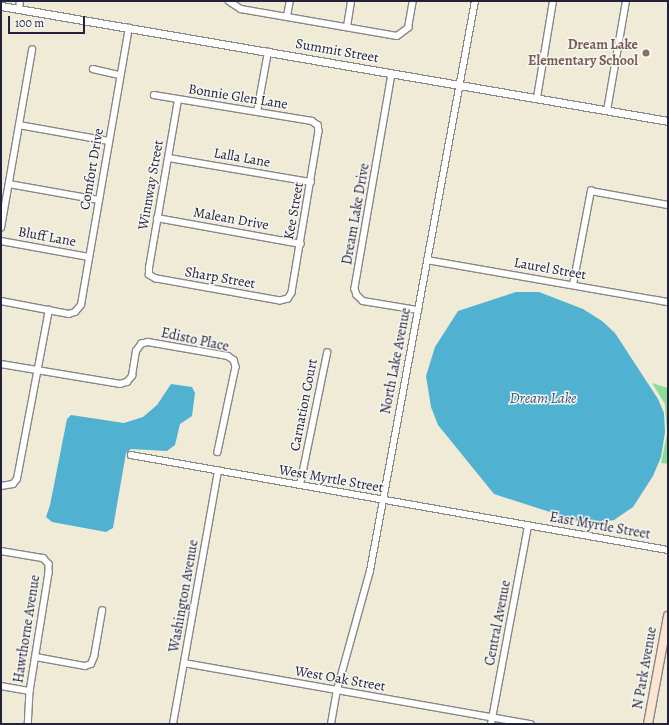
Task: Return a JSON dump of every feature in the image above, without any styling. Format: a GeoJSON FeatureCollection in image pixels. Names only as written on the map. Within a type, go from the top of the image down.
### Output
{"type":"FeatureCollection","features":[{"type":"Feature","properties":{"kind":"main road","name":"N Park Avenue"},"geometry":{"type":"LineString","coordinates":[[648,724],[668,616]]}},
{"type":"Feature","properties":{"kind":"street"},"geometry":{"type":"LineString","coordinates":[[230,1],[241,9],[400,36],[408,28],[413,1]]}},
{"type":"Feature","properties":{"kind":"street"},"geometry":{"type":"LineString","coordinates":[[287,16],[290,1]]}},
{"type":"Feature","properties":{"kind":"street"},"geometry":{"type":"LineString","coordinates":[[347,27],[351,1]]}},
{"type":"Feature","properties":{"kind":"street","name":"North Lake Avenue"},"geometry":{"type":"LineString","coordinates":[[331,724],[337,690],[370,571],[427,260],[461,85],[475,1]]}},
{"type":"Feature","properties":{"kind":"street"},"geometry":{"type":"LineString","coordinates":[[537,98],[553,1]]}},
{"type":"Feature","properties":{"kind":"street"},"geometry":{"type":"LineString","coordinates":[[607,111],[626,1]]}},
{"type":"Feature","properties":{"kind":"street","name":"Summit Street"},"geometry":{"type":"LineString","coordinates":[[1,6],[19,5],[129,28],[668,121]]}},
{"type":"Feature","properties":{"kind":"street","name":"Comfort Drive"},"geometry":{"type":"LineString","coordinates":[[49,310],[69,314],[75,312],[81,305],[129,28]]}},
{"type":"Feature","properties":{"kind":"street"},"geometry":{"type":"LineString","coordinates":[[1,228],[32,50]]}},
{"type":"Feature","properties":{"kind":"street"},"geometry":{"type":"LineString","coordinates":[[257,112],[268,52]]}},
{"type":"Feature","properties":{"kind":"street"},"geometry":{"type":"LineString","coordinates":[[92,69],[120,75]]}},
{"type":"Feature","properties":{"kind":"street","name":"Dream Lake Drive"},"geometry":{"type":"LineString","coordinates":[[392,74],[355,289],[357,295],[364,301],[418,310]]}},
{"type":"Feature","properties":{"kind":"street","name":"Bonnie Glen Lane"},"geometry":{"type":"LineString","coordinates":[[154,95],[312,122],[318,125]]}},
{"type":"Feature","properties":{"kind":"street","name":"Winnway Street"},"geometry":{"type":"LineString","coordinates":[[150,275],[178,100]]}},
{"type":"Feature","properties":{"kind":"street"},"geometry":{"type":"LineString","coordinates":[[19,125],[109,141]]}},
{"type":"Feature","properties":{"kind":"street","name":"Kee Street"},"geometry":{"type":"LineString","coordinates":[[288,299],[292,293],[301,244],[318,125]]}},
{"type":"Feature","properties":{"kind":"street","name":"Lalla Lane"},"geometry":{"type":"LineString","coordinates":[[169,158],[311,182]]}},
{"type":"Feature","properties":{"kind":"street"},"geometry":{"type":"LineString","coordinates":[[9,184],[99,200]]}},
{"type":"Feature","properties":{"kind":"street"},"geometry":{"type":"LineString","coordinates":[[573,285],[591,191],[668,205]]}},
{"type":"Feature","properties":{"kind":"street","name":"Malean Drive"},"geometry":{"type":"LineString","coordinates":[[158,218],[301,244]]}},
{"type":"Feature","properties":{"kind":"street","name":"Bluff Lane"},"geometry":{"type":"LineString","coordinates":[[1,242],[89,257]]}},
{"type":"Feature","properties":{"kind":"street","name":"Laurel Street"},"geometry":{"type":"LineString","coordinates":[[427,260],[668,302]]}},
{"type":"Feature","properties":{"kind":"street","name":"Sharp Street"},"geometry":{"type":"LineString","coordinates":[[150,275],[156,280],[280,301],[288,299]]}},
{"type":"Feature","properties":{"kind":"street"},"geometry":{"type":"LineString","coordinates":[[1,301],[49,310],[18,479],[12,484],[1,486]]}},
{"type":"Feature","properties":{"kind":"street","name":"Edisto Place"},"geometry":{"type":"LineString","coordinates":[[1,364],[38,369],[120,384],[127,382],[132,376],[136,351],[141,344],[148,342],[228,356],[234,360],[236,367],[218,452]]}},
{"type":"Feature","properties":{"kind":"street","name":"Carnation Court"},"geometry":{"type":"LineString","coordinates":[[300,485],[327,353]]}},
{"type":"Feature","properties":{"kind":"street","name":"West Myrtle Street"},"geometry":{"type":"LineString","coordinates":[[131,455],[528,526]]}},
{"type":"Feature","properties":{"kind":"street","name":"Washington Avenue"},"geometry":{"type":"LineString","coordinates":[[173,724],[218,471]]}},
{"type":"Feature","properties":{"kind":"street","name":"East Myrtle Street"},"geometry":{"type":"LineString","coordinates":[[528,526],[668,550]]}},
{"type":"Feature","properties":{"kind":"street","name":"Central Avenue"},"geometry":{"type":"LineString","coordinates":[[491,724],[528,526]]}},
{"type":"Feature","properties":{"kind":"street","name":"Hawthorne Avenue"},"geometry":{"type":"LineString","coordinates":[[1,551],[43,558],[49,564],[30,691],[28,724]]}},
{"type":"Feature","properties":{"kind":"street"},"geometry":{"type":"LineString","coordinates":[[36,657],[85,666],[91,664],[94,657],[102,611]]}},
{"type":"Feature","properties":{"kind":"street","name":"West Oak Street"},"geometry":{"type":"LineString","coordinates":[[184,663],[530,724]]}},
{"type":"Feature","properties":{"kind":"street"},"geometry":{"type":"LineString","coordinates":[[1,686],[30,691]]}},
{"type":"Feature","properties":{"kind":"green space"},"geometry":{"type":"Polygon","coordinates":[[[652,383],[668,388],[668,464],[661,463],[667,434],[665,404],[652,383]]]}},
{"type":"Feature","properties":{"kind":"water","name":"Dream Lake"},"geometry":{"type":"Polygon","coordinates":[[[516,292],[539,292],[583,309],[602,321],[615,333],[658,399],[664,413],[665,432],[661,457],[653,476],[633,507],[614,520],[597,523],[581,522],[494,494],[438,425],[431,407],[426,376],[435,347],[458,311],[516,292]]]}},
{"type":"Feature","properties":{"kind":"water"},"geometry":{"type":"Polygon","coordinates":[[[171,384],[192,387],[195,393],[192,416],[180,424],[175,445],[167,451],[131,449],[126,453],[113,528],[106,532],[52,522],[46,517],[50,505],[67,419],[71,415],[124,423],[143,417],[157,405],[171,384]]]}},
{"type":"Feature","properties":{"kind":"place","name":"Dream Lake Elementary School"},"geometry":{"type":"Point","coordinates":[646,53]}}]}
